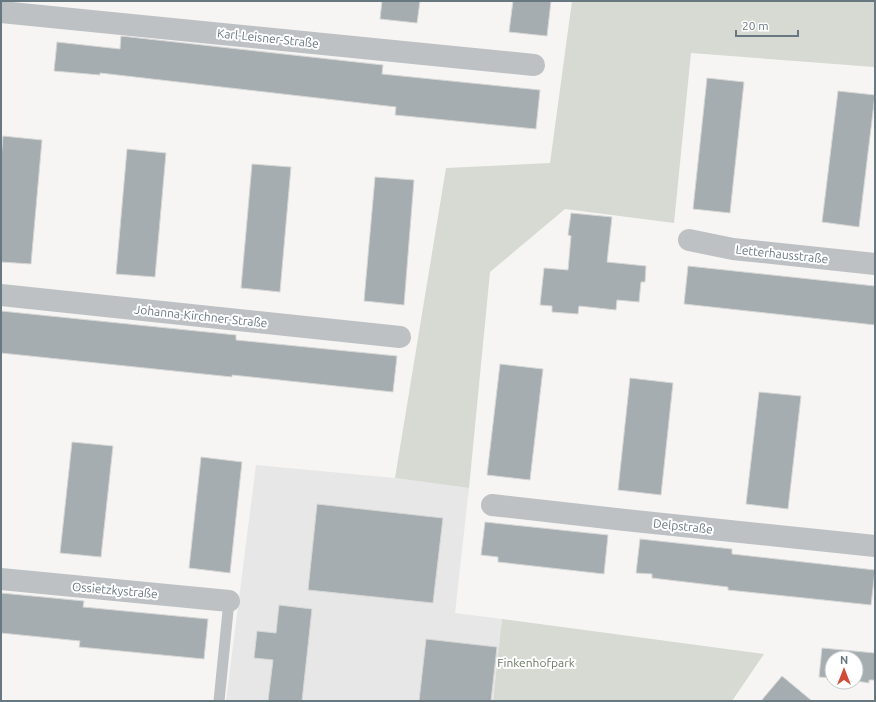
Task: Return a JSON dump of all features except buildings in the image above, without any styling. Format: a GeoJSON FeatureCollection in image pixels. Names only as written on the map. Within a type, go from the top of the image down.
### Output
{"type":"FeatureCollection","features":[{"type":"Feature","properties":{"kind":"street","name":"Karl-Leisner-Straße"},"geometry":{"type":"LineString","coordinates":[[1,12],[534,65]]}},
{"type":"Feature","properties":{"kind":"street","name":"Letterhausstraße"},"geometry":{"type":"LineString","coordinates":[[690,240],[733,249],[875,264]]}},
{"type":"Feature","properties":{"kind":"street","name":"Johanna-Kirchner-Straße"},"geometry":{"type":"LineString","coordinates":[[1,295],[400,337]]}},
{"type":"Feature","properties":{"kind":"street","name":"Delpstraße"},"geometry":{"type":"LineString","coordinates":[[492,505],[617,520],[875,546]]}},
{"type":"Feature","properties":{"kind":"street","name":"Ossietzkystraße"},"geometry":{"type":"LineString","coordinates":[[1,579],[229,601]]}},
{"type":"Feature","properties":{"kind":"lane"},"geometry":{"type":"LineString","coordinates":[[219,701],[229,601]]}},
{"type":"Feature","properties":{"kind":"shaded area"},"geometry":{"type":"Polygon","coordinates":[[[256,465],[395,478],[469,488],[455,613],[502,619],[493,701],[226,701],[256,465]]]}},
{"type":"Feature","properties":{"kind":"green space"},"geometry":{"type":"Polygon","coordinates":[[[572,1],[875,1],[874,67],[691,53],[674,223],[565,209],[490,272],[469,488],[395,478],[446,168],[550,163],[572,1]]]}},
{"type":"Feature","properties":{"kind":"green space","name":"Finkenhofpark"},"geometry":{"type":"Polygon","coordinates":[[[502,619],[764,654],[732,701],[493,701],[502,619]]]}}]}
